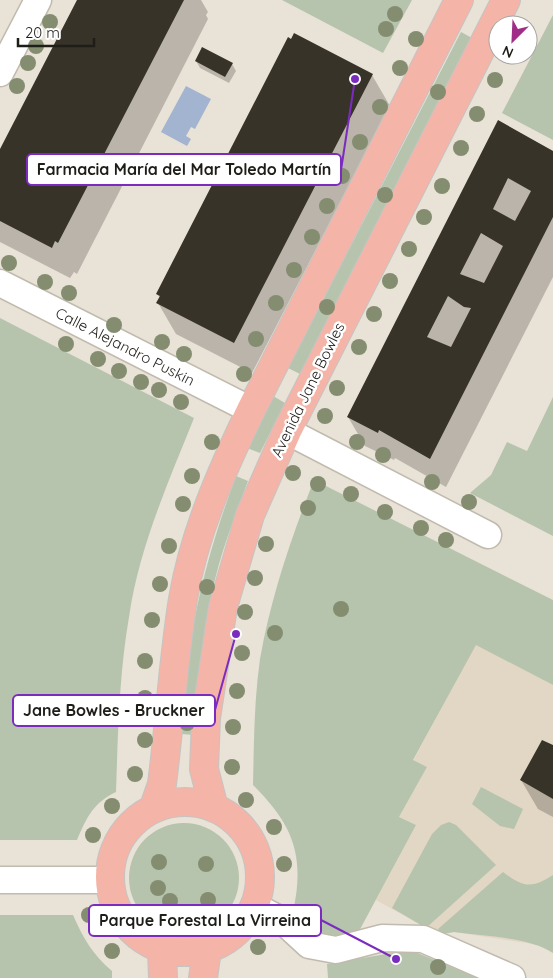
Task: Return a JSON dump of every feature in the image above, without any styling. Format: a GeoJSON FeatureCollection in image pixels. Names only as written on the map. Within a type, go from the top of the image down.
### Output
{"type":"FeatureCollection","features":[{"type":"Feature","properties":{"kind":"main road"},"geometry":{"type":"LineString","coordinates":[[154,807],[163,774],[173,671],[183,597],[203,522],[229,456],[251,410],[459,0]]}},
{"type":"Feature","properties":{"kind":"main road","name":"Avenida Jane Bowles"},"geometry":{"type":"LineString","coordinates":[[214,808],[204,769],[204,747],[223,606],[250,514],[287,431],[506,0]]}},
{"type":"Feature","properties":{"kind":"main road"},"geometry":{"type":"LineString","coordinates":[[178,802],[194,802],[214,808],[244,831],[260,865],[260,889],[254,906],[246,924],[224,942],[206,950],[183,953],[162,950],[141,936],[123,918],[114,901],[108,880],[112,854],[122,835],[138,817],[154,807],[178,802]]}},
{"type":"Feature","properties":{"kind":"main road"},"geometry":{"type":"LineString","coordinates":[[162,950],[164,978]]}},
{"type":"Feature","properties":{"kind":"main road"},"geometry":{"type":"LineString","coordinates":[[204,978],[206,950]]}},
{"type":"Feature","properties":{"kind":"street"},"geometry":{"type":"LineString","coordinates":[[0,72],[38,0]]}},
{"type":"Feature","properties":{"kind":"street","name":"Calle Alejandro Puskin"},"geometry":{"type":"LineString","coordinates":[[0,283],[251,410]]}},
{"type":"Feature","properties":{"kind":"street"},"geometry":{"type":"LineString","coordinates":[[287,431],[488,535]]}},
{"type":"Feature","properties":{"kind":"street"},"geometry":{"type":"LineString","coordinates":[[0,880],[108,880]]}},
{"type":"Feature","properties":{"kind":"street"},"geometry":{"type":"LineString","coordinates":[[254,906],[283,921],[309,945],[336,950],[382,938],[423,939],[512,978]]}},
{"type":"Feature","properties":{"kind":"shaded area"},"geometry":{"type":"Polygon","coordinates":[[[476,644],[553,685],[553,953],[545,947],[527,943],[454,932],[437,934],[376,900],[416,825],[399,817],[427,767],[413,761],[476,644]]]}},
{"type":"Feature","properties":{"kind":"green space"},"geometry":{"type":"Polygon","coordinates":[[[282,0],[412,0],[383,53],[282,0]]]}},
{"type":"Feature","properties":{"kind":"green space"},"geometry":{"type":"Polygon","coordinates":[[[553,15],[553,140],[502,113],[527,65],[538,65],[538,44],[553,15]]]}},
{"type":"Feature","properties":{"kind":"green space"},"geometry":{"type":"Polygon","coordinates":[[[461,32],[472,38],[300,374],[288,368],[461,32]]]}},
{"type":"Feature","properties":{"kind":"green space"},"geometry":{"type":"Polygon","coordinates":[[[0,318],[194,418],[147,541],[134,591],[121,682],[116,792],[96,806],[84,824],[77,840],[0,840],[0,318]]]}},
{"type":"Feature","properties":{"kind":"green space"},"geometry":{"type":"Polygon","coordinates":[[[273,396],[285,403],[260,453],[247,448],[273,396]]]}},
{"type":"Feature","properties":{"kind":"green space"},"geometry":{"type":"Polygon","coordinates":[[[553,397],[553,536],[470,493],[491,475],[507,442],[527,451],[553,397]]]}},
{"type":"Feature","properties":{"kind":"green space"},"geometry":{"type":"Polygon","coordinates":[[[236,476],[248,481],[213,585],[205,627],[195,735],[181,734],[187,666],[198,603],[214,540],[236,476]]]}},
{"type":"Feature","properties":{"kind":"green space"},"geometry":{"type":"Polygon","coordinates":[[[314,480],[553,600],[553,685],[476,645],[413,760],[427,767],[399,817],[416,825],[358,933],[337,938],[315,932],[293,912],[298,874],[293,843],[287,828],[278,814],[253,785],[260,659],[270,613],[283,568],[314,480]]]}},
{"type":"Feature","properties":{"kind":"green space"},"geometry":{"type":"Polygon","coordinates":[[[481,787],[523,809],[514,829],[500,826],[472,804],[481,787]]]}},
{"type":"Feature","properties":{"kind":"green space"},"geometry":{"type":"Polygon","coordinates":[[[449,822],[456,825],[496,865],[426,928],[392,908],[432,834],[441,825],[449,822]]]}},
{"type":"Feature","properties":{"kind":"green space"},"geometry":{"type":"Polygon","coordinates":[[[184,823],[205,827],[223,839],[235,857],[239,878],[235,899],[223,917],[205,929],[184,933],[163,929],[145,917],[133,899],[129,878],[133,857],[145,839],[163,827],[184,823]]]}},
{"type":"Feature","properties":{"kind":"green space"},"geometry":{"type":"Polygon","coordinates":[[[503,872],[516,881],[527,884],[539,883],[553,875],[553,953],[519,940],[454,932],[443,934],[438,929],[503,872]]]}},
{"type":"Feature","properties":{"kind":"green space"},"geometry":{"type":"Polygon","coordinates":[[[0,915],[73,915],[89,946],[112,971],[112,978],[0,978],[0,915]]]}},
{"type":"Feature","properties":{"kind":"green space"},"geometry":{"type":"Polygon","coordinates":[[[410,950],[479,978],[328,978],[327,964],[410,950]]]}},
{"type":"Feature","properties":{"kind":"water"},"geometry":{"type":"Polygon","coordinates":[[[186,86],[211,99],[195,129],[191,127],[186,136],[191,139],[187,146],[161,132],[186,86]]]}},
{"type":"Feature","properties":{"kind":"building"},"geometry":{"type":"Polygon","coordinates":[[[77,0],[184,0],[58,243],[55,241],[52,248],[0,221],[0,149],[77,0]]]}},
{"type":"Feature","properties":{"kind":"building"},"geometry":{"type":"Polygon","coordinates":[[[294,33],[373,74],[234,343],[156,303],[160,296],[156,294],[288,37],[291,39],[294,33]]]}},
{"type":"Feature","properties":{"kind":"building"},"geometry":{"type":"Polygon","coordinates":[[[202,47],[233,63],[225,77],[195,61],[202,47]]]}},
{"type":"Feature","properties":{"kind":"building"},"geometry":{"type":"Polygon","coordinates":[[[498,120],[553,151],[553,217],[430,459],[379,430],[378,433],[347,417],[498,120]],[[508,178],[493,209],[515,221],[531,191],[508,178]],[[481,233],[460,274],[484,283],[503,246],[481,233]],[[448,296],[427,337],[451,347],[471,308],[464,307],[448,296]]]}},
{"type":"Feature","properties":{"kind":"building"},"geometry":{"type":"Polygon","coordinates":[[[542,740],[553,745],[553,799],[520,780],[542,740]]]}},
{"type":"Feature","properties":{"kind":"place","name":"Farmacia María del Mar Toledo Martín"},"geometry":{"type":"Point","coordinates":[355,79]}},
{"type":"Feature","properties":{"kind":"place","name":"Jane Bowles - Bruckner"},"geometry":{"type":"Point","coordinates":[236,634]}},
{"type":"Feature","properties":{"kind":"place","name":"Parque Forestal La Virreina"},"geometry":{"type":"Point","coordinates":[396,959]}}]}
